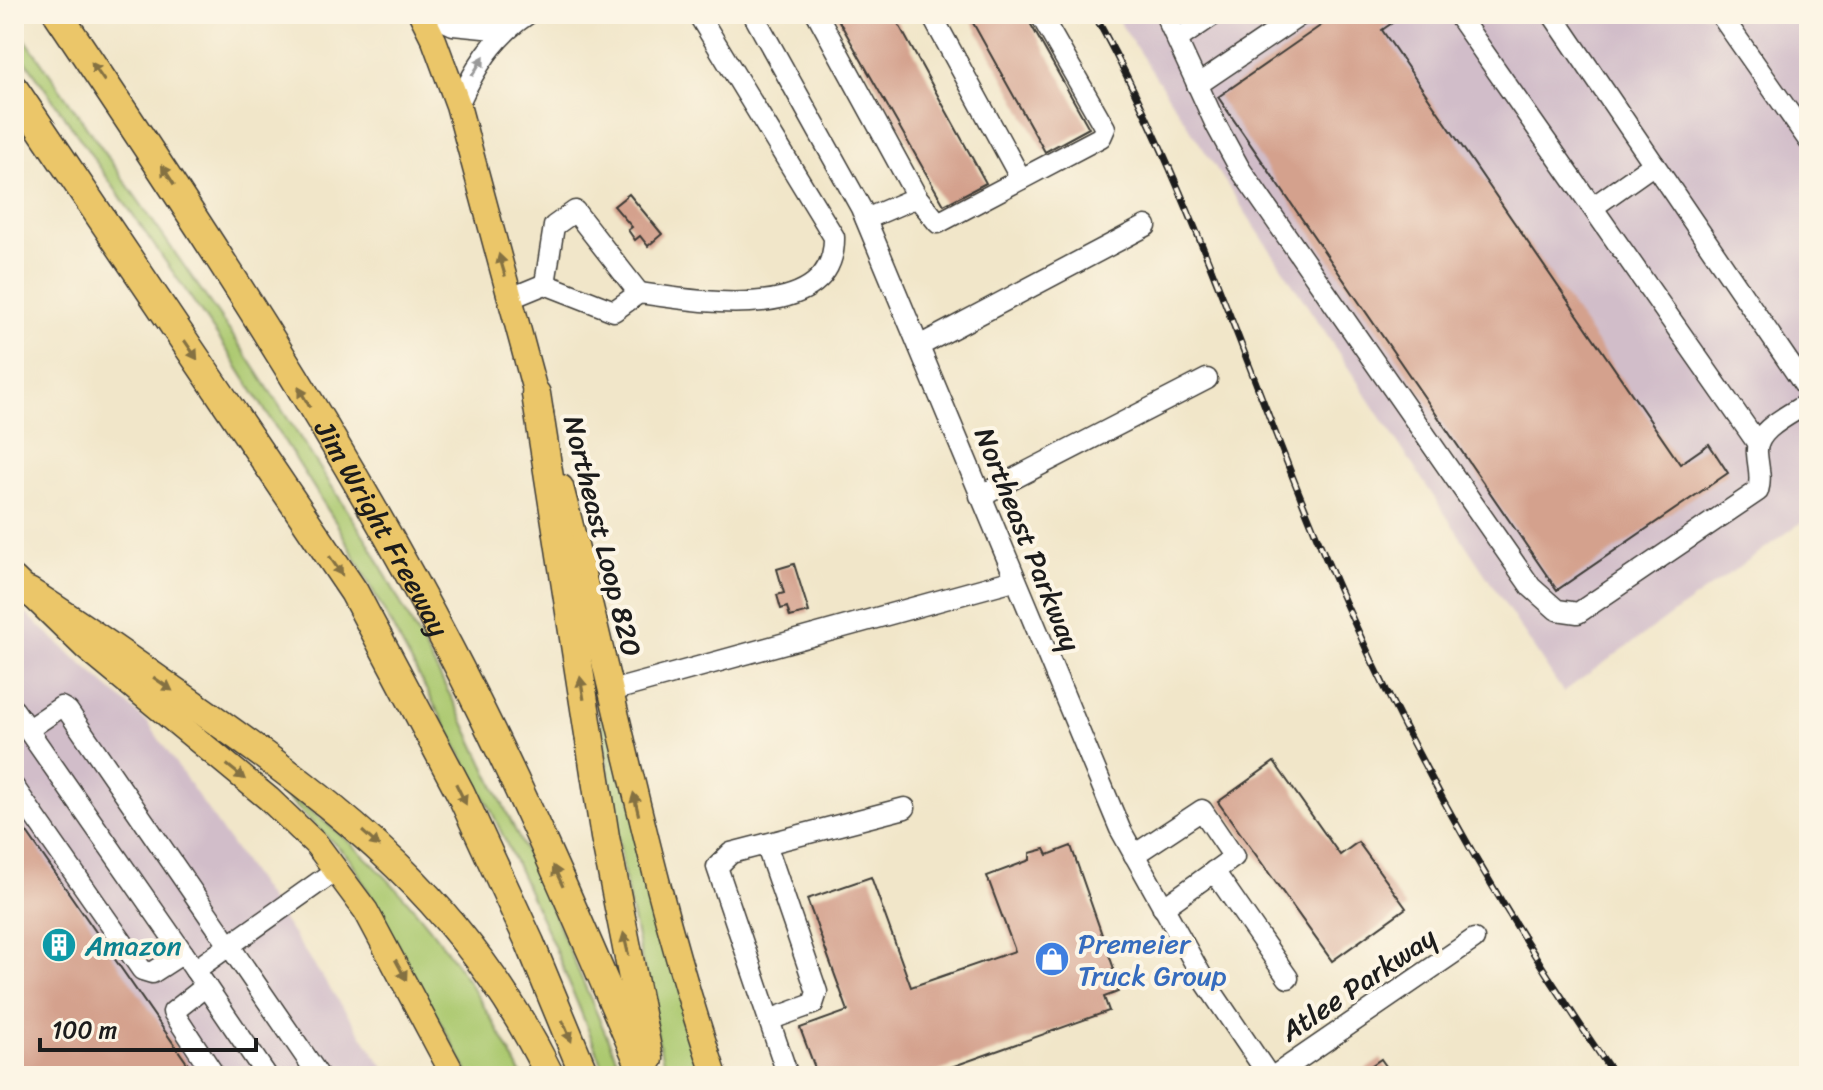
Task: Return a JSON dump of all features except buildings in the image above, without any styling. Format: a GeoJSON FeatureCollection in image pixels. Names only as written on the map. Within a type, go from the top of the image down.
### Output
{"type":"FeatureCollection","features":[{"type":"Feature","properties":{"kind":"highway","name":"Jim Wright Freeway"},"geometry":{"type":"LineString","coordinates":[[64,22],[215,247],[415,585],[487,725],[648,1076]]}},
{"type":"Feature","properties":{"kind":"highway","name":"Jim Wright Freeway"},"geometry":{"type":"LineString","coordinates":[[14,89],[354,592],[460,792],[530,943],[585,1076]]}},
{"type":"Feature","properties":{"kind":"highway"},"geometry":{"type":"LineString","coordinates":[[14,109],[63,159]]}},
{"type":"Feature","properties":{"kind":"highway"},"geometry":{"type":"LineString","coordinates":[[536,394],[605,837],[646,1033],[648,1076]]}},
{"type":"Feature","properties":{"kind":"highway"},"geometry":{"type":"LineString","coordinates":[[22,585],[299,779],[396,860],[426,891],[484,965],[516,1014],[550,1076]]}},
{"type":"Feature","properties":{"kind":"main road","name":"Northeast Loop 820"},"geometry":{"type":"LineString","coordinates":[[421,14],[458,105],[536,394],[611,691],[642,831],[684,982],[715,1076]]}},
{"type":"Feature","properties":{"kind":"main road"},"geometry":{"type":"LineString","coordinates":[[22,585],[86,648],[269,799],[336,870],[396,960],[454,1076]]}},
{"type":"Feature","properties":{"kind":"street"},"geometry":{"type":"LineString","coordinates":[[430,14],[453,25],[504,30]]}},
{"type":"Feature","properties":{"kind":"street"},"geometry":{"type":"LineString","coordinates":[[458,105],[478,65],[504,30],[528,14]]}},
{"type":"Feature","properties":{"kind":"street"},"geometry":{"type":"LineString","coordinates":[[511,298],[545,284],[614,311],[639,293],[732,303],[765,301],[817,282],[834,257],[834,237],[698,14]]}},
{"type":"Feature","properties":{"kind":"street"},"geometry":{"type":"LineString","coordinates":[[817,14],[917,197],[938,223],[1101,137],[1105,128],[1040,14]]}},
{"type":"Feature","properties":{"kind":"street"},"geometry":{"type":"LineString","coordinates":[[931,14],[1021,179]]}},
{"type":"Feature","properties":{"kind":"street"},"geometry":{"type":"LineString","coordinates":[[1165,14],[1240,169],[1545,602],[1557,610],[1578,613],[1758,491],[1761,480],[1758,444],[1762,435],[1809,402]]}},
{"type":"Feature","properties":{"kind":"street"},"geometry":{"type":"LineString","coordinates":[[1178,39],[1215,14]]}},
{"type":"Feature","properties":{"kind":"street"},"geometry":{"type":"LineString","coordinates":[[1197,85],[1302,14]]}},
{"type":"Feature","properties":{"kind":"street"},"geometry":{"type":"LineString","coordinates":[[1457,14],[1758,444]]}},
{"type":"Feature","properties":{"kind":"street"},"geometry":{"type":"LineString","coordinates":[[1552,14],[1809,392]]}},
{"type":"Feature","properties":{"kind":"street"},"geometry":{"type":"LineString","coordinates":[[1720,14],[1809,141]]}},
{"type":"Feature","properties":{"kind":"street","name":"Northeast Parkway"},"geometry":{"type":"LineString","coordinates":[[758,16],[866,219],[1120,829],[1204,980],[1271,1076]]}},
{"type":"Feature","properties":{"kind":"street"},"geometry":{"type":"LineString","coordinates":[[1593,207],[1654,164]]}},
{"type":"Feature","properties":{"kind":"street"},"geometry":{"type":"LineString","coordinates":[[866,219],[917,197]]}},
{"type":"Feature","properties":{"kind":"street"},"geometry":{"type":"LineString","coordinates":[[545,284],[554,226],[575,211],[639,293]]}},
{"type":"Feature","properties":{"kind":"street"},"geometry":{"type":"LineString","coordinates":[[919,346],[1146,226]]}},
{"type":"Feature","properties":{"kind":"street"},"geometry":{"type":"LineString","coordinates":[[980,496],[1207,379]]}},
{"type":"Feature","properties":{"kind":"street"},"geometry":{"type":"LineString","coordinates":[[611,691],[1014,580]]}},
{"type":"Feature","properties":{"kind":"street"},"geometry":{"type":"LineString","coordinates":[[27,730],[61,707],[68,711],[319,1076]]}},
{"type":"Feature","properties":{"kind":"street"},"geometry":{"type":"LineString","coordinates":[[14,710],[267,1076]]}},
{"type":"Feature","properties":{"kind":"street"},"geometry":{"type":"LineString","coordinates":[[14,787],[142,970],[152,973],[183,953]]}},
{"type":"Feature","properties":{"kind":"street"},"geometry":{"type":"LineString","coordinates":[[788,1076],[717,867],[731,853],[905,808]]}},
{"type":"Feature","properties":{"kind":"street"},"geometry":{"type":"LineString","coordinates":[[1134,855],[1202,810],[1234,857],[1163,908]]}},
{"type":"Feature","properties":{"kind":"street"},"geometry":{"type":"LineString","coordinates":[[766,844],[817,992],[813,1004],[769,1020]]}},
{"type":"Feature","properties":{"kind":"street"},"geometry":{"type":"LineString","coordinates":[[215,1076],[173,1012],[228,946],[336,870]]}},
{"type":"Feature","properties":{"kind":"street"},"geometry":{"type":"LineString","coordinates":[[1214,871],[1288,978]]}},
{"type":"Feature","properties":{"kind":"street","name":"Atlee Parkway"},"geometry":{"type":"LineString","coordinates":[[1271,1076],[1474,939]]}},
{"type":"Feature","properties":{"kind":"shaded area"},"geometry":{"type":"Polygon","coordinates":[[[1114,14],[1809,14],[1809,517],[1563,692],[1114,14]]]}},
{"type":"Feature","properties":{"kind":"shaded area"},"geometry":{"type":"Polygon","coordinates":[[[14,603],[148,723],[390,1076],[14,1076],[14,603]]]}},
{"type":"Feature","properties":{"kind":"green space"},"geometry":{"type":"Polygon","coordinates":[[[14,23],[245,353],[368,542],[458,710],[538,878],[624,1076],[607,1076],[554,946],[491,810],[338,526],[223,344],[14,44],[14,23]]]}},
{"type":"Feature","properties":{"kind":"green space"},"geometry":{"type":"Polygon","coordinates":[[[589,639],[704,1076],[668,1076],[662,1057],[624,876],[589,639]]]}},
{"type":"Feature","properties":{"kind":"green space"},"geometry":{"type":"Polygon","coordinates":[[[278,789],[318,816],[355,847],[420,915],[475,992],[522,1076],[470,1076],[351,860],[278,789]]]}},
{"type":"Feature","properties":{"kind":"railway"},"geometry":{"type":"LineString","coordinates":[[1094,14],[1167,162],[1320,545],[1381,680],[1441,797],[1507,910],[1615,1076]]}},
{"type":"Feature","properties":{"kind":"place","name":"Amazon"},"geometry":{"type":"Point","coordinates":[59,945]}},
{"type":"Feature","properties":{"kind":"place","name":"Premeier Truck Group"},"geometry":{"type":"Point","coordinates":[1052,959]}}]}
